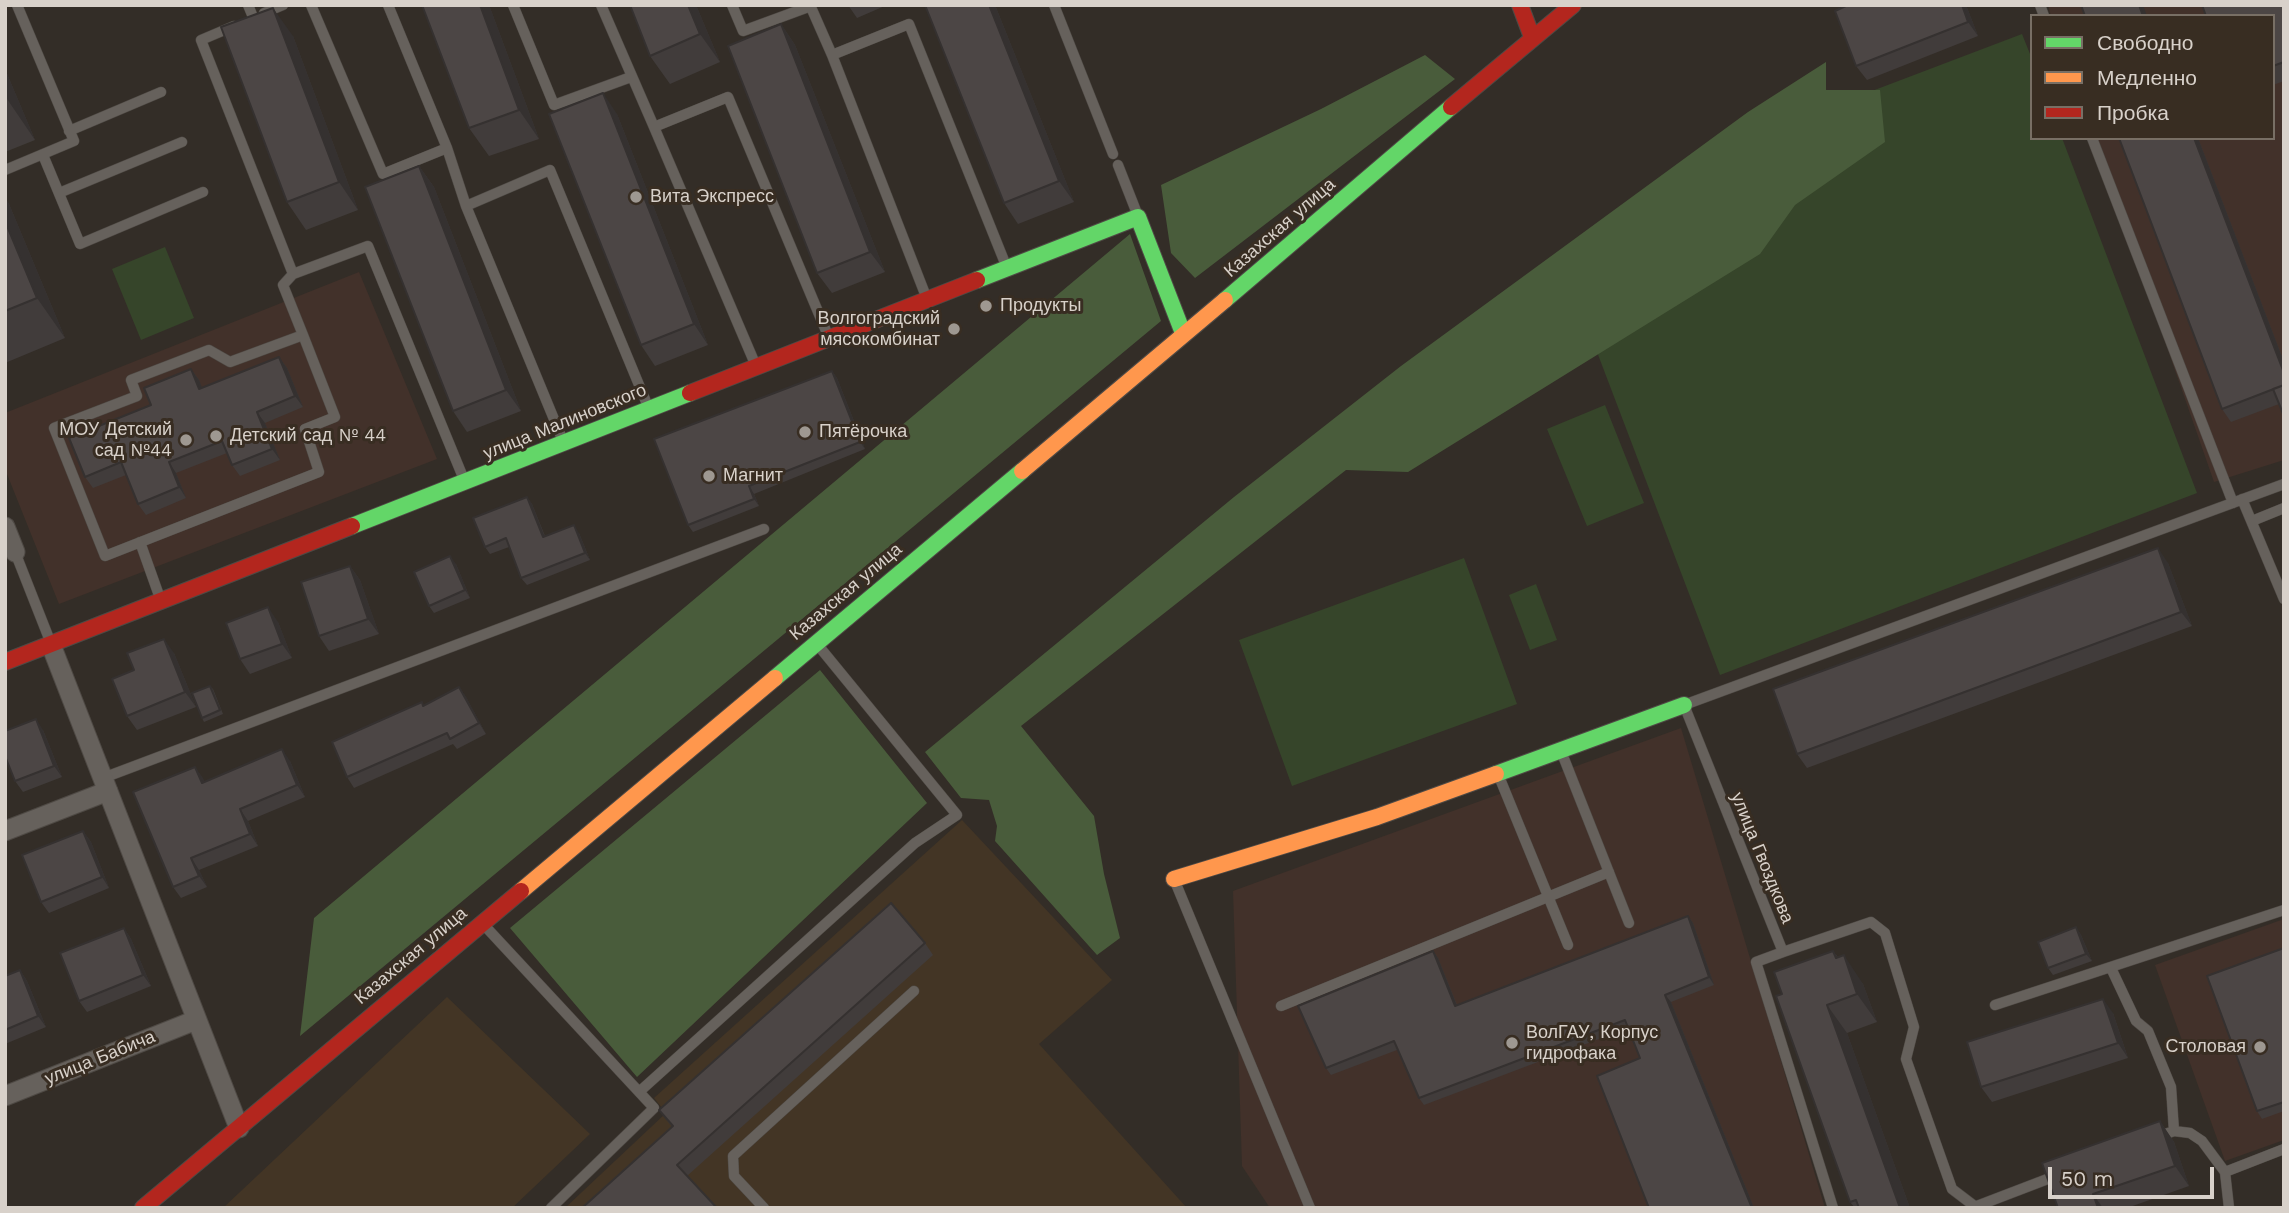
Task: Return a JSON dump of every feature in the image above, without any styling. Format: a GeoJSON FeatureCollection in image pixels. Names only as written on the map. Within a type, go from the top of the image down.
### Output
{"type":"FeatureCollection","features":[{"type":"Feature","properties":{"kind":"street"},"geometry":{"type":"LineString","coordinates":[[1520,5],[1532,37]]}},
{"type":"Feature","properties":{"kind":"street","name":"Казахская улица"},"geometry":{"type":"LineString","coordinates":[[143,1208],[1247,282],[1532,37],[1573,5]]}},
{"type":"Feature","properties":{"kind":"street"},"geometry":{"type":"LineString","coordinates":[[1138,217],[1183,333]]}},
{"type":"Feature","properties":{"kind":"street","name":"улица Малиновского"},"geometry":{"type":"LineString","coordinates":[[5,663],[1138,217]]}},
{"type":"Feature","properties":{"kind":"street"},"geometry":{"type":"LineString","coordinates":[[5,527],[15,552]]}},
{"type":"Feature","properties":{"kind":"street"},"geometry":{"type":"LineString","coordinates":[[51,645],[239,1128]]}},
{"type":"Feature","properties":{"kind":"street"},"geometry":{"type":"LineString","coordinates":[[1174,879],[1377,817],[1684,705]]}},
{"type":"Feature","properties":{"kind":"street"},"geometry":{"type":"LineString","coordinates":[[5,831],[106,784]]}},
{"type":"Feature","properties":{"kind":"street","name":"улица Бабича"},"geometry":{"type":"LineString","coordinates":[[5,1096],[195,1020]]}},
{"type":"Feature","properties":{"kind":"lane"},"geometry":{"type":"LineString","coordinates":[[5,170],[74,141],[17,5]]}},
{"type":"Feature","properties":{"kind":"lane"},"geometry":{"type":"LineString","coordinates":[[248,5],[253,18]]}},
{"type":"Feature","properties":{"kind":"lane"},"geometry":{"type":"LineString","coordinates":[[282,5],[201,40],[293,274]]}},
{"type":"Feature","properties":{"kind":"lane"},"geometry":{"type":"LineString","coordinates":[[311,5],[383,174],[447,148]]}},
{"type":"Feature","properties":{"kind":"lane"},"geometry":{"type":"LineString","coordinates":[[388,5],[447,148],[466,206],[564,443]]}},
{"type":"Feature","properties":{"kind":"lane"},"geometry":{"type":"LineString","coordinates":[[513,5],[554,105],[631,77]]}},
{"type":"Feature","properties":{"kind":"lane"},"geometry":{"type":"LineString","coordinates":[[600,5],[757,367]]}},
{"type":"Feature","properties":{"kind":"lane"},"geometry":{"type":"LineString","coordinates":[[732,5],[743,31],[811,6],[927,300]]}},
{"type":"Feature","properties":{"kind":"lane"},"geometry":{"type":"LineString","coordinates":[[1057,6],[1113,154]]}},
{"type":"Feature","properties":{"kind":"lane"},"geometry":{"type":"LineString","coordinates":[[832,55],[909,24],[1007,269]]}},
{"type":"Feature","properties":{"kind":"lane"},"geometry":{"type":"LineString","coordinates":[[69,131],[161,92]]}},
{"type":"Feature","properties":{"kind":"lane"},"geometry":{"type":"LineString","coordinates":[[654,127],[729,97],[829,339]]}},
{"type":"Feature","properties":{"kind":"lane"},"geometry":{"type":"LineString","coordinates":[[2093,140],[2238,501],[2252,521],[2284,599]]}},
{"type":"Feature","properties":{"kind":"lane"},"geometry":{"type":"LineString","coordinates":[[59,193],[182,142]]}},
{"type":"Feature","properties":{"kind":"lane"},"geometry":{"type":"LineString","coordinates":[[43,155],[80,244],[203,192]]}},
{"type":"Feature","properties":{"kind":"lane"},"geometry":{"type":"LineString","coordinates":[[1118,165],[1138,217]]}},
{"type":"Feature","properties":{"kind":"lane"},"geometry":{"type":"LineString","coordinates":[[466,206],[550,170],[649,410]]}},
{"type":"Feature","properties":{"kind":"lane"},"geometry":{"type":"LineString","coordinates":[[303,335],[230,362],[208,350],[131,380],[137,396],[54,428],[105,556],[319,471],[305,429],[335,417],[303,335],[283,285],[293,274],[368,246],[465,482]]}},
{"type":"Feature","properties":{"kind":"lane"},"geometry":{"type":"LineString","coordinates":[[1684,705],[2284,484]]}},
{"type":"Feature","properties":{"kind":"lane"},"geometry":{"type":"LineString","coordinates":[[2252,521],[2284,508]]}},
{"type":"Feature","properties":{"kind":"lane"},"geometry":{"type":"LineString","coordinates":[[106,784],[764,529]]}},
{"type":"Feature","properties":{"kind":"lane"},"geometry":{"type":"LineString","coordinates":[[140,542],[162,602]]}},
{"type":"Feature","properties":{"kind":"lane"},"geometry":{"type":"LineString","coordinates":[[15,552],[51,645]]}},
{"type":"Feature","properties":{"kind":"lane"},"geometry":{"type":"LineString","coordinates":[[639,1092],[915,843],[957,816],[816,643]]}},
{"type":"Feature","properties":{"kind":"lane","name":"улица Гвоздкова"},"geometry":{"type":"LineString","coordinates":[[1684,705],[1783,952],[1871,922],[1885,933],[1914,1027],[1906,1059],[1952,1189],[1977,1207]]}},
{"type":"Feature","properties":{"kind":"lane"},"geometry":{"type":"LineString","coordinates":[[1560,750],[1629,923]]}},
{"type":"Feature","properties":{"kind":"lane"},"geometry":{"type":"LineString","coordinates":[[1497,773],[1568,945]]}},
{"type":"Feature","properties":{"kind":"lane"},"geometry":{"type":"LineString","coordinates":[[1281,1006],[1609,872]]}},
{"type":"Feature","properties":{"kind":"lane"},"geometry":{"type":"LineString","coordinates":[[1174,879],[1310,1208]]}},
{"type":"Feature","properties":{"kind":"lane"},"geometry":{"type":"LineString","coordinates":[[1995,1005],[2284,910]]}},
{"type":"Feature","properties":{"kind":"lane"},"geometry":{"type":"LineString","coordinates":[[481,922],[654,1108],[551,1208]]}},
{"type":"Feature","properties":{"kind":"lane"},"geometry":{"type":"LineString","coordinates":[[1783,952],[1756,962],[1833,1208]]}},
{"type":"Feature","properties":{"kind":"lane"},"geometry":{"type":"LineString","coordinates":[[2111,968],[2136,1021],[2148,1031],[2171,1087],[2174,1132]]}},
{"type":"Feature","properties":{"kind":"lane"},"geometry":{"type":"LineString","coordinates":[[764,1208],[734,1176],[733,1156],[914,990]]}},
{"type":"Feature","properties":{"kind":"lane"},"geometry":{"type":"LineString","coordinates":[[2140,1143],[2174,1132],[2190,1133],[2202,1141],[2225,1171],[2229,1208]]}},
{"type":"Feature","properties":{"kind":"lane"},"geometry":{"type":"LineString","coordinates":[[2225,1171],[2284,1149]]}},
{"type":"Feature","properties":{"kind":"lane"},"geometry":{"type":"LineString","coordinates":[[1977,1207],[2064,1172]]}},
{"type":"Feature","properties":{"kind":"shaded area"},"geometry":{"type":"Polygon","coordinates":[[[2048,5],[2284,5],[2284,460],[2214,482],[2095,140],[2275,140],[2275,14],[2050,14],[2048,5]]]}},
{"type":"Feature","properties":{"kind":"shaded area","name":"Детский сад № 44"},"geometry":{"type":"Polygon","coordinates":[[[359,272],[437,459],[59,604],[5,469],[5,413],[359,272]]]}},
{"type":"Feature","properties":{"kind":"shaded area"},"geometry":{"type":"Polygon","coordinates":[[[1681,728],[1825,1208],[1270,1208],[1242,1166],[1233,891],[1681,728]]]}},
{"type":"Feature","properties":{"kind":"shaded area"},"geometry":{"type":"Polygon","coordinates":[[[962,820],[1112,980],[1039,1044],[1187,1208],[565,1208],[666,1113],[654,1098],[962,820]]]}},
{"type":"Feature","properties":{"kind":"shaded area"},"geometry":{"type":"Polygon","coordinates":[[[2284,919],[2284,1140],[2225,1161],[2155,965],[2284,919]]]}},
{"type":"Feature","properties":{"kind":"shaded area"},"geometry":{"type":"Polygon","coordinates":[[[447,997],[590,1134],[512,1208],[223,1208],[447,997]]]}},
{"type":"Feature","properties":{"kind":"green space"},"geometry":{"type":"Polygon","coordinates":[[[2022,34],[2030,54],[2030,140],[2063,140],[2197,493],[1720,675],[1565,268],[1813,80],[1843,102],[2022,34]]]}},
{"type":"Feature","properties":{"kind":"green space"},"geometry":{"type":"Polygon","coordinates":[[[1425,55],[1455,79],[1195,278],[1171,253],[1161,185],[1321,109],[1425,55]]]}},
{"type":"Feature","properties":{"kind":"green space"},"geometry":{"type":"Polygon","coordinates":[[[1826,62],[1826,90],[1880,90],[1885,142],[1795,205],[1760,254],[1408,472],[1346,470],[1021,726],[1094,816],[1104,874],[1120,938],[1097,955],[995,841],[997,826],[989,800],[961,798],[925,752],[1234,497],[1401,366],[1748,112],[1826,62]]]}},
{"type":"Feature","properties":{"kind":"green space"},"geometry":{"type":"Polygon","coordinates":[[[1130,234],[1161,321],[300,1036],[314,918],[1130,234]]]}},
{"type":"Feature","properties":{"kind":"green space"},"geometry":{"type":"Polygon","coordinates":[[[165,247],[194,318],[141,340],[112,269],[165,247]]]}},
{"type":"Feature","properties":{"kind":"green space"},"geometry":{"type":"Polygon","coordinates":[[[1605,405],[1644,503],[1587,526],[1547,429],[1605,405]]]}},
{"type":"Feature","properties":{"kind":"green space"},"geometry":{"type":"Polygon","coordinates":[[[1464,558],[1517,704],[1292,786],[1239,640],[1464,558]]]}},
{"type":"Feature","properties":{"kind":"green space"},"geometry":{"type":"Polygon","coordinates":[[[1536,584],[1557,640],[1530,650],[1509,595],[1536,584]]]}},
{"type":"Feature","properties":{"kind":"green space"},"geometry":{"type":"Polygon","coordinates":[[[820,670],[927,803],[637,1077],[510,928],[820,670]]]}},
{"type":"Feature","properties":{"kind":"building"},"geometry":{"type":"Polygon","coordinates":[[[422,5],[480,5],[519,110],[469,128],[422,5]]]}},
{"type":"Feature","properties":{"kind":"building"},"geometry":{"type":"Polygon","coordinates":[[[630,5],[688,5],[700,34],[650,56],[630,5]]]}},
{"type":"Feature","properties":{"kind":"building"},"geometry":{"type":"Polygon","coordinates":[[[925,5],[989,5],[1059,181],[1004,203],[925,5]]]}},
{"type":"Feature","properties":{"kind":"building"},"geometry":{"type":"Polygon","coordinates":[[[1848,5],[1962,5],[1968,22],[1856,66],[1835,11],[1848,5]]]}},
{"type":"Feature","properties":{"kind":"building"},"geometry":{"type":"Polygon","coordinates":[[[2081,5],[2139,5],[2142,14],[2084,14],[2081,5]]]}},
{"type":"Feature","properties":{"kind":"building"},"geometry":{"type":"Polygon","coordinates":[[[2202,5],[2284,5],[2284,62],[2275,65],[2275,14],[2205,14],[2202,5]]]}},
{"type":"Feature","properties":{"kind":"building"},"geometry":{"type":"Polygon","coordinates":[[[273,8],[339,182],[287,202],[221,27],[273,8]]]}},
{"type":"Feature","properties":{"kind":"building"},"geometry":{"type":"Polygon","coordinates":[[[781,24],[870,252],[817,273],[728,46],[781,24]]]}},
{"type":"Feature","properties":{"kind":"building"},"geometry":{"type":"Polygon","coordinates":[[[603,93],[694,324],[641,345],[549,114],[603,93]]]}},
{"type":"Feature","properties":{"kind":"building"},"geometry":{"type":"Polygon","coordinates":[[[2120,140],[2195,140],[2284,373],[2284,385],[2222,409],[2120,140]]]}},
{"type":"Feature","properties":{"kind":"building"},"geometry":{"type":"Polygon","coordinates":[[[419,166],[506,390],[453,411],[365,187],[419,166]]]}},
{"type":"Feature","properties":{"kind":"building"},"geometry":{"type":"Polygon","coordinates":[[[5,221],[37,298],[5,311],[5,221]]]}},
{"type":"Feature","properties":{"kind":"building","name":"МОУ Детский сад №44"},"geometry":{"type":"Polygon","coordinates":[[[279,357],[295,396],[257,412],[272,449],[232,465],[222,441],[169,462],[179,487],[138,504],[121,462],[85,477],[69,438],[151,405],[144,388],[191,369],[199,389],[279,357]]]}},
{"type":"Feature","properties":{"kind":"building"},"geometry":{"type":"Polygon","coordinates":[[[832,371],[860,442],[749,486],[754,499],[688,525],[654,439],[832,371]]]}},
{"type":"Feature","properties":{"kind":"building"},"geometry":{"type":"Polygon","coordinates":[[[2284,385],[2284,416],[2273,389],[2284,385]]]}},
{"type":"Feature","properties":{"kind":"building"},"geometry":{"type":"Polygon","coordinates":[[[527,497],[543,537],[574,525],[585,553],[521,578],[506,538],[485,547],[473,518],[527,497]]]}},
{"type":"Feature","properties":{"kind":"building"},"geometry":{"type":"Polygon","coordinates":[[[2158,548],[2181,612],[1797,754],[1773,689],[2158,548]]]}},
{"type":"Feature","properties":{"kind":"building"},"geometry":{"type":"Polygon","coordinates":[[[450,556],[465,590],[429,606],[414,572],[450,556]]]}},
{"type":"Feature","properties":{"kind":"building"},"geometry":{"type":"Polygon","coordinates":[[[350,566],[368,619],[319,636],[301,582],[350,566]]]}},
{"type":"Feature","properties":{"kind":"building"},"geometry":{"type":"Polygon","coordinates":[[[268,607],[282,644],[240,659],[226,623],[268,607]]]}},
{"type":"Feature","properties":{"kind":"building"},"geometry":{"type":"Polygon","coordinates":[[[164,639],[185,692],[127,716],[112,679],[134,670],[127,653],[164,639]]]}},
{"type":"Feature","properties":{"kind":"building"},"geometry":{"type":"Polygon","coordinates":[[[210,686],[220,710],[202,718],[192,693],[210,686]]]}},
{"type":"Feature","properties":{"kind":"building"},"geometry":{"type":"Polygon","coordinates":[[[459,687],[479,723],[450,739],[447,733],[347,777],[332,742],[422,702],[423,706],[459,687]]]}},
{"type":"Feature","properties":{"kind":"building"},"geometry":{"type":"Polygon","coordinates":[[[36,719],[54,766],[15,781],[5,756],[5,731],[36,719]]]}},
{"type":"Feature","properties":{"kind":"building"},"geometry":{"type":"Polygon","coordinates":[[[282,749],[297,785],[240,809],[250,834],[191,858],[199,876],[173,887],[133,792],[195,767],[202,783],[282,749]]]}},
{"type":"Feature","properties":{"kind":"building"},"geometry":{"type":"Polygon","coordinates":[[[83,831],[102,877],[41,902],[22,855],[83,831]]]}},
{"type":"Feature","properties":{"kind":"building"},"geometry":{"type":"Polygon","coordinates":[[[891,903],[925,943],[677,1165],[717,1208],[582,1208],[673,1126],[659,1110],[891,903]]]}},
{"type":"Feature","properties":{"kind":"building"},"geometry":{"type":"Polygon","coordinates":[[[1688,916],[1709,977],[1665,995],[1752,1208],[1649,1208],[1597,1076],[1640,1058],[1625,1020],[1419,1098],[1394,1041],[1326,1068],[1298,1006],[1433,951],[1455,1006],[1688,916]]]}},
{"type":"Feature","properties":{"kind":"building"},"geometry":{"type":"Polygon","coordinates":[[[2076,927],[2086,954],[2048,968],[2038,942],[2076,927]]]}},
{"type":"Feature","properties":{"kind":"building"},"geometry":{"type":"Polygon","coordinates":[[[124,928],[143,975],[79,1001],[60,953],[124,928]]]}},
{"type":"Feature","properties":{"kind":"building","name":"Столовая"},"geometry":{"type":"Polygon","coordinates":[[[2284,948],[2284,1102],[2257,1111],[2207,976],[2284,948]]]}},
{"type":"Feature","properties":{"kind":"building"},"geometry":{"type":"Polygon","coordinates":[[[1833,951],[1836,958],[1844,955],[1857,994],[1827,1005],[1900,1208],[1859,1208],[1856,1200],[1850,1202],[1776,996],[1782,994],[1774,972],[1833,951]]]}},
{"type":"Feature","properties":{"kind":"building"},"geometry":{"type":"Polygon","coordinates":[[[20,970],[38,1016],[5,1030],[5,976],[20,970]]]}},
{"type":"Feature","properties":{"kind":"building"},"geometry":{"type":"Polygon","coordinates":[[[2103,999],[2118,1043],[1981,1087],[1967,1042],[2103,999]]]}},
{"type":"Feature","properties":{"kind":"building"},"geometry":{"type":"Polygon","coordinates":[[[2160,1121],[2175,1166],[2093,1194],[2098,1208],[2058,1208],[2042,1163],[2160,1121]]]}},
{"type":"Feature","properties":{"kind":"traffic: fast"},"geometry":{"type":"LineString","coordinates":[[1225,300],[1451,107]]}},
{"type":"Feature","properties":{"kind":"traffic: fast"},"geometry":{"type":"LineString","coordinates":[[977,280],[1138,217],[1183,333]]}},
{"type":"Feature","properties":{"kind":"traffic: fast"},"geometry":{"type":"LineString","coordinates":[[352,526],[690,393]]}},
{"type":"Feature","properties":{"kind":"traffic: fast"},"geometry":{"type":"LineString","coordinates":[[775,678],[1022,471]]}},
{"type":"Feature","properties":{"kind":"traffic: fast"},"geometry":{"type":"LineString","coordinates":[[1496,774],[1684,705]]}},
{"type":"Feature","properties":{"kind":"traffic: slow"},"geometry":{"type":"LineString","coordinates":[[1022,471],[1225,300]]}},
{"type":"Feature","properties":{"kind":"traffic: slow"},"geometry":{"type":"LineString","coordinates":[[521,891],[775,678]]}},
{"type":"Feature","properties":{"kind":"traffic: slow"},"geometry":{"type":"LineString","coordinates":[[1174,879],[1377,817],[1496,774]]}},
{"type":"Feature","properties":{"kind":"traffic: jam"},"geometry":{"type":"LineString","coordinates":[[1520,5],[1532,37]]}},
{"type":"Feature","properties":{"kind":"traffic: jam"},"geometry":{"type":"LineString","coordinates":[[1451,107],[1573,5]]}},
{"type":"Feature","properties":{"kind":"traffic: jam"},"geometry":{"type":"LineString","coordinates":[[690,393],[977,280]]}},
{"type":"Feature","properties":{"kind":"traffic: jam"},"geometry":{"type":"LineString","coordinates":[[5,662],[352,526]]}},
{"type":"Feature","properties":{"kind":"traffic: jam"},"geometry":{"type":"LineString","coordinates":[[143,1208],[521,891]]}},
{"type":"Feature","properties":{"kind":"place","name":"Вита Экспресс"},"geometry":{"type":"Point","coordinates":[636,197]}},
{"type":"Feature","properties":{"kind":"place","name":"Продукты"},"geometry":{"type":"Point","coordinates":[986,306]}},
{"type":"Feature","properties":{"kind":"place","name":"Волгоградский мясокомбинат"},"geometry":{"type":"Point","coordinates":[954,329]}},
{"type":"Feature","properties":{"kind":"place","name":"Пятёрочка"},"geometry":{"type":"Point","coordinates":[805,432]}},
{"type":"Feature","properties":{"kind":"place","name":"Детский сад № 44"},"geometry":{"type":"Point","coordinates":[216,436]}},
{"type":"Feature","properties":{"kind":"place","name":"МОУ Детский сад №44"},"geometry":{"type":"Point","coordinates":[186,440]}},
{"type":"Feature","properties":{"kind":"place","name":"Магнит"},"geometry":{"type":"Point","coordinates":[709,476]}},
{"type":"Feature","properties":{"kind":"place","name":"ВолГАУ, Корпус гидрофака"},"geometry":{"type":"Point","coordinates":[1512,1043]}},
{"type":"Feature","properties":{"kind":"place","name":"Столовая"},"geometry":{"type":"Point","coordinates":[2260,1047]}}]}
